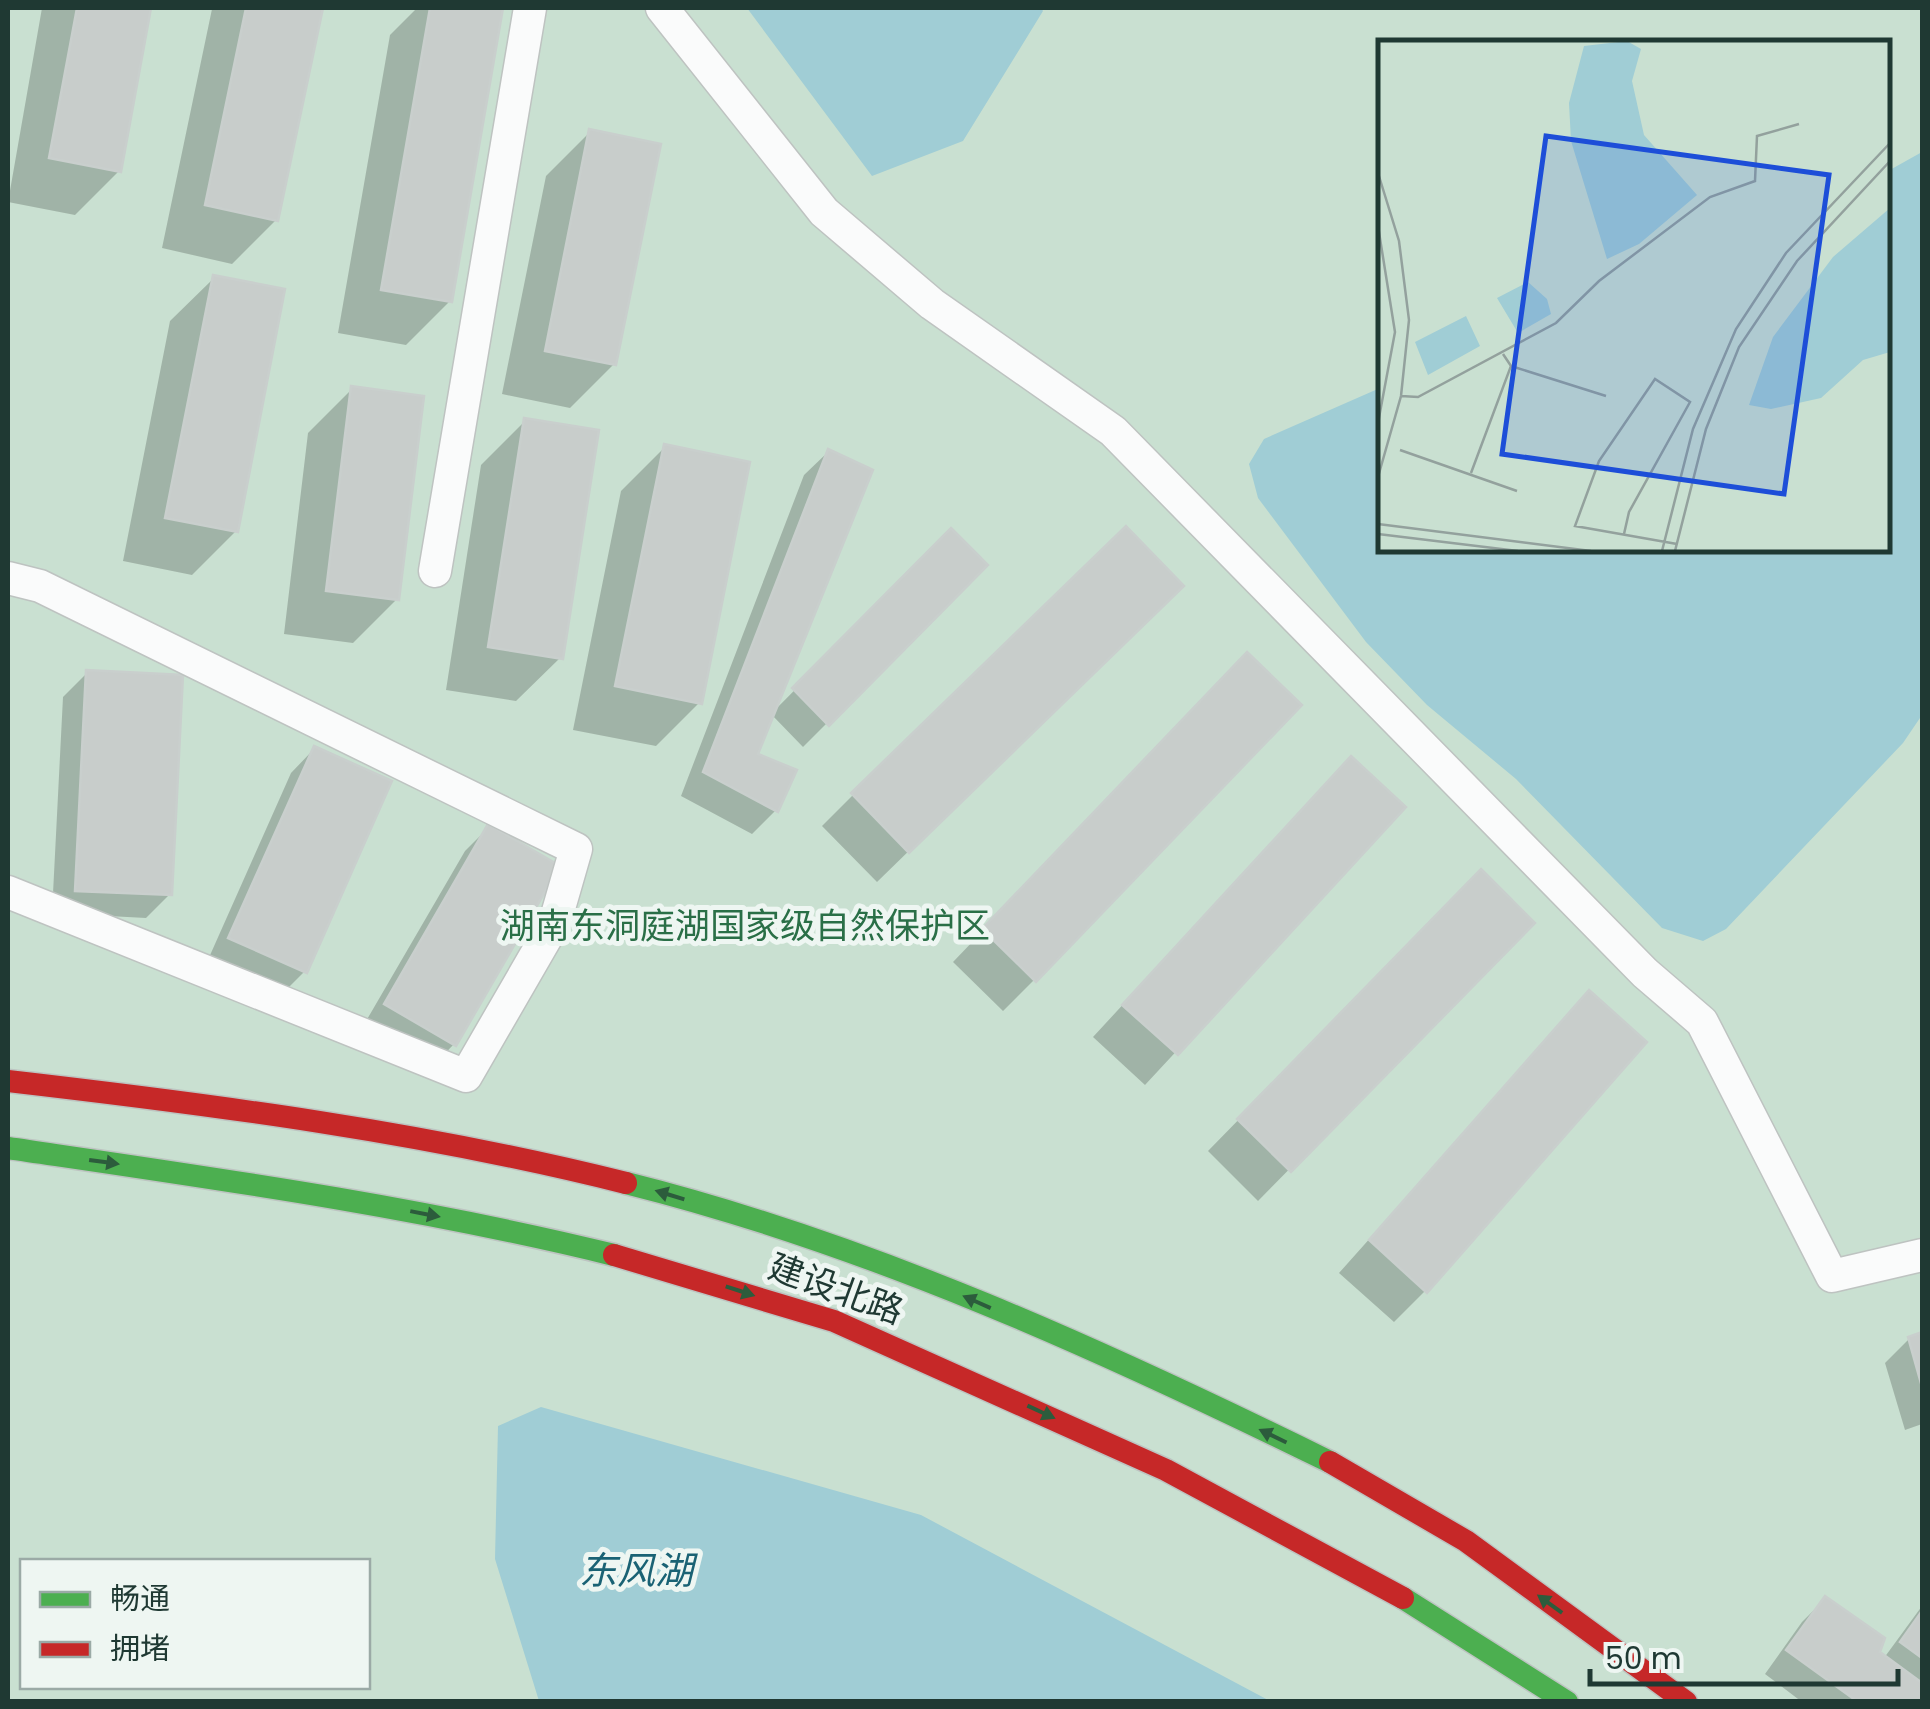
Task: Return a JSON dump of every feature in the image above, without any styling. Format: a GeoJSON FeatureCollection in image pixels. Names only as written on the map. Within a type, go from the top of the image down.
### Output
{"type":"FeatureCollection","features":[{"type":"Feature","properties":{"kind":"main road"},"geometry":{"type":"LineString","coordinates":[[8,1082],[310,1118],[479,1149],[654,1190],[806,1236],[942,1286],[1297,1448],[1433,1520],[1686,1702]]}},
{"type":"Feature","properties":{"kind":"main road","name":"建设北路"},"geometry":{"type":"LineString","coordinates":[[8,1148],[322,1194],[512,1230],[674,1270],[834,1321],[1166,1470],[1397,1594],[1568,1702]]}},
{"type":"Feature","properties":{"kind":"street"},"geometry":{"type":"LineString","coordinates":[[435,571],[530,8]]}},
{"type":"Feature","properties":{"kind":"street"},"geometry":{"type":"LineString","coordinates":[[662,8],[824,212],[932,304],[1112,432],[1645,974],[1702,1022],[1832,1276],[1922,1255]]}},
{"type":"Feature","properties":{"kind":"street"},"geometry":{"type":"LineString","coordinates":[[8,578],[40,586],[576,849],[555,922],[466,1076],[8,892]]}},
{"type":"Feature","properties":{"kind":"green space","name":"湖南东洞庭湖国家级自然保护区"},"geometry":{"type":"Polygon","coordinates":[[[8,8],[1922,8],[1922,1701],[8,1702],[8,8]]]}},
{"type":"Feature","properties":{"kind":"water"},"geometry":{"type":"Polygon","coordinates":[[[747,8],[1043,11],[963,141],[872,176],[747,8]]]}},
{"type":"Feature","properties":{"kind":"water"},"geometry":{"type":"Polygon","coordinates":[[[1922,152],[1922,715],[1903,743],[1726,929],[1703,941],[1662,928],[1516,779],[1427,705],[1366,642],[1258,498],[1249,464],[1264,439],[1378,389],[1378,552],[1890,552],[1890,170],[1922,152]]]}},
{"type":"Feature","properties":{"kind":"water","name":"东风湖"},"geometry":{"type":"Polygon","coordinates":[[[541,1407],[921,1515],[1270,1701],[539,1701],[495,1559],[498,1426],[541,1407]]]}},
{"type":"Feature","properties":{"kind":"building"},"geometry":{"type":"Polygon","coordinates":[[[77,8],[151,8],[121,172],[49,158],[77,8]]]}},
{"type":"Feature","properties":{"kind":"building"},"geometry":{"type":"Polygon","coordinates":[[[246,8],[323,8],[278,221],[205,205],[246,8]]]}},
{"type":"Feature","properties":{"kind":"building"},"geometry":{"type":"Polygon","coordinates":[[[430,8],[503,8],[452,302],[381,290],[430,8]]]}},
{"type":"Feature","properties":{"kind":"building"},"geometry":{"type":"Polygon","coordinates":[[[589,129],[661,144],[616,365],[545,351],[589,129]]]}},
{"type":"Feature","properties":{"kind":"building"},"geometry":{"type":"Polygon","coordinates":[[[213,275],[285,289],[238,532],[165,518],[213,275]]]}},
{"type":"Feature","properties":{"kind":"building"},"geometry":{"type":"Polygon","coordinates":[[[351,386],[424,396],[399,600],[326,591],[351,386]]]}},
{"type":"Feature","properties":{"kind":"building"},"geometry":{"type":"Polygon","coordinates":[[[524,418],[599,430],[563,659],[488,647],[524,418]]]}},
{"type":"Feature","properties":{"kind":"building"},"geometry":{"type":"Polygon","coordinates":[[[664,444],[750,462],[702,704],[615,686],[664,444]]]}},
{"type":"Feature","properties":{"kind":"building"},"geometry":{"type":"Polygon","coordinates":[[[828,449],[873,470],[758,754],[797,770],[778,812],[703,772],[828,449]]]}},
{"type":"Feature","properties":{"kind":"building"},"geometry":{"type":"Polygon","coordinates":[[[1126,526],[1184,586],[909,853],[851,793],[1126,526]]]}},
{"type":"Feature","properties":{"kind":"building"},"geometry":{"type":"Polygon","coordinates":[[[951,528],[988,565],[829,726],[792,688],[951,528]]]}},
{"type":"Feature","properties":{"kind":"building"},"geometry":{"type":"Polygon","coordinates":[[[1247,652],[1302,705],[1036,982],[982,929],[1247,652]]]}},
{"type":"Feature","properties":{"kind":"building"},"geometry":{"type":"Polygon","coordinates":[[[86,670],[183,675],[172,895],[75,891],[86,670]]]}},
{"type":"Feature","properties":{"kind":"building"},"geometry":{"type":"Polygon","coordinates":[[[314,746],[392,781],[307,973],[228,938],[314,746]]]}},
{"type":"Feature","properties":{"kind":"building"},"geometry":{"type":"Polygon","coordinates":[[[1351,756],[1406,807],[1178,1055],[1122,1005],[1351,756]]]}},
{"type":"Feature","properties":{"kind":"building"},"geometry":{"type":"Polygon","coordinates":[[[488,824],[560,866],[456,1046],[384,1004],[488,824]]]}},
{"type":"Feature","properties":{"kind":"building"},"geometry":{"type":"Polygon","coordinates":[[[1481,869],[1535,923],[1291,1172],[1237,1119],[1481,869]]]}},
{"type":"Feature","properties":{"kind":"building"},"geometry":{"type":"Polygon","coordinates":[[[1589,990],[1647,1042],[1427,1293],[1369,1240],[1589,990]]]}},
{"type":"Feature","properties":{"kind":"building"},"geometry":{"type":"Polygon","coordinates":[[[1922,1332],[1922,1387],[1908,1337],[1922,1332]]]}},
{"type":"Feature","properties":{"kind":"building"},"geometry":{"type":"Polygon","coordinates":[[[1825,1596],[1885,1638],[1880,1652],[1922,1683],[1922,1702],[1858,1702],[1786,1650],[1825,1596]]]}},
{"type":"Feature","properties":{"kind":"building"},"geometry":{"type":"Polygon","coordinates":[[[1922,1611],[1922,1658],[1900,1642],[1922,1611]]]}},
{"type":"Feature","properties":{"kind":"traffic: fast"},"geometry":{"type":"LineString","coordinates":[[8,1148],[389,1208],[614,1255]]}},
{"type":"Feature","properties":{"kind":"traffic: fast"},"geometry":{"type":"LineString","coordinates":[[626,1183],[807,1237],[985,1304],[1159,1380],[1330,1462]]}},
{"type":"Feature","properties":{"kind":"traffic: fast"},"geometry":{"type":"LineString","coordinates":[[1403,1598],[1567,1702]]}},
{"type":"Feature","properties":{"kind":"traffic: jam"},"geometry":{"type":"LineString","coordinates":[[8,1081],[319,1122],[473,1149],[626,1183]]}},
{"type":"Feature","properties":{"kind":"traffic: jam"},"geometry":{"type":"LineString","coordinates":[[614,1255],[834,1321],[1166,1470],[1403,1598]]}},
{"type":"Feature","properties":{"kind":"traffic: jam"},"geometry":{"type":"LineString","coordinates":[[1330,1462],[1466,1541],[1686,1702]]}}]}
